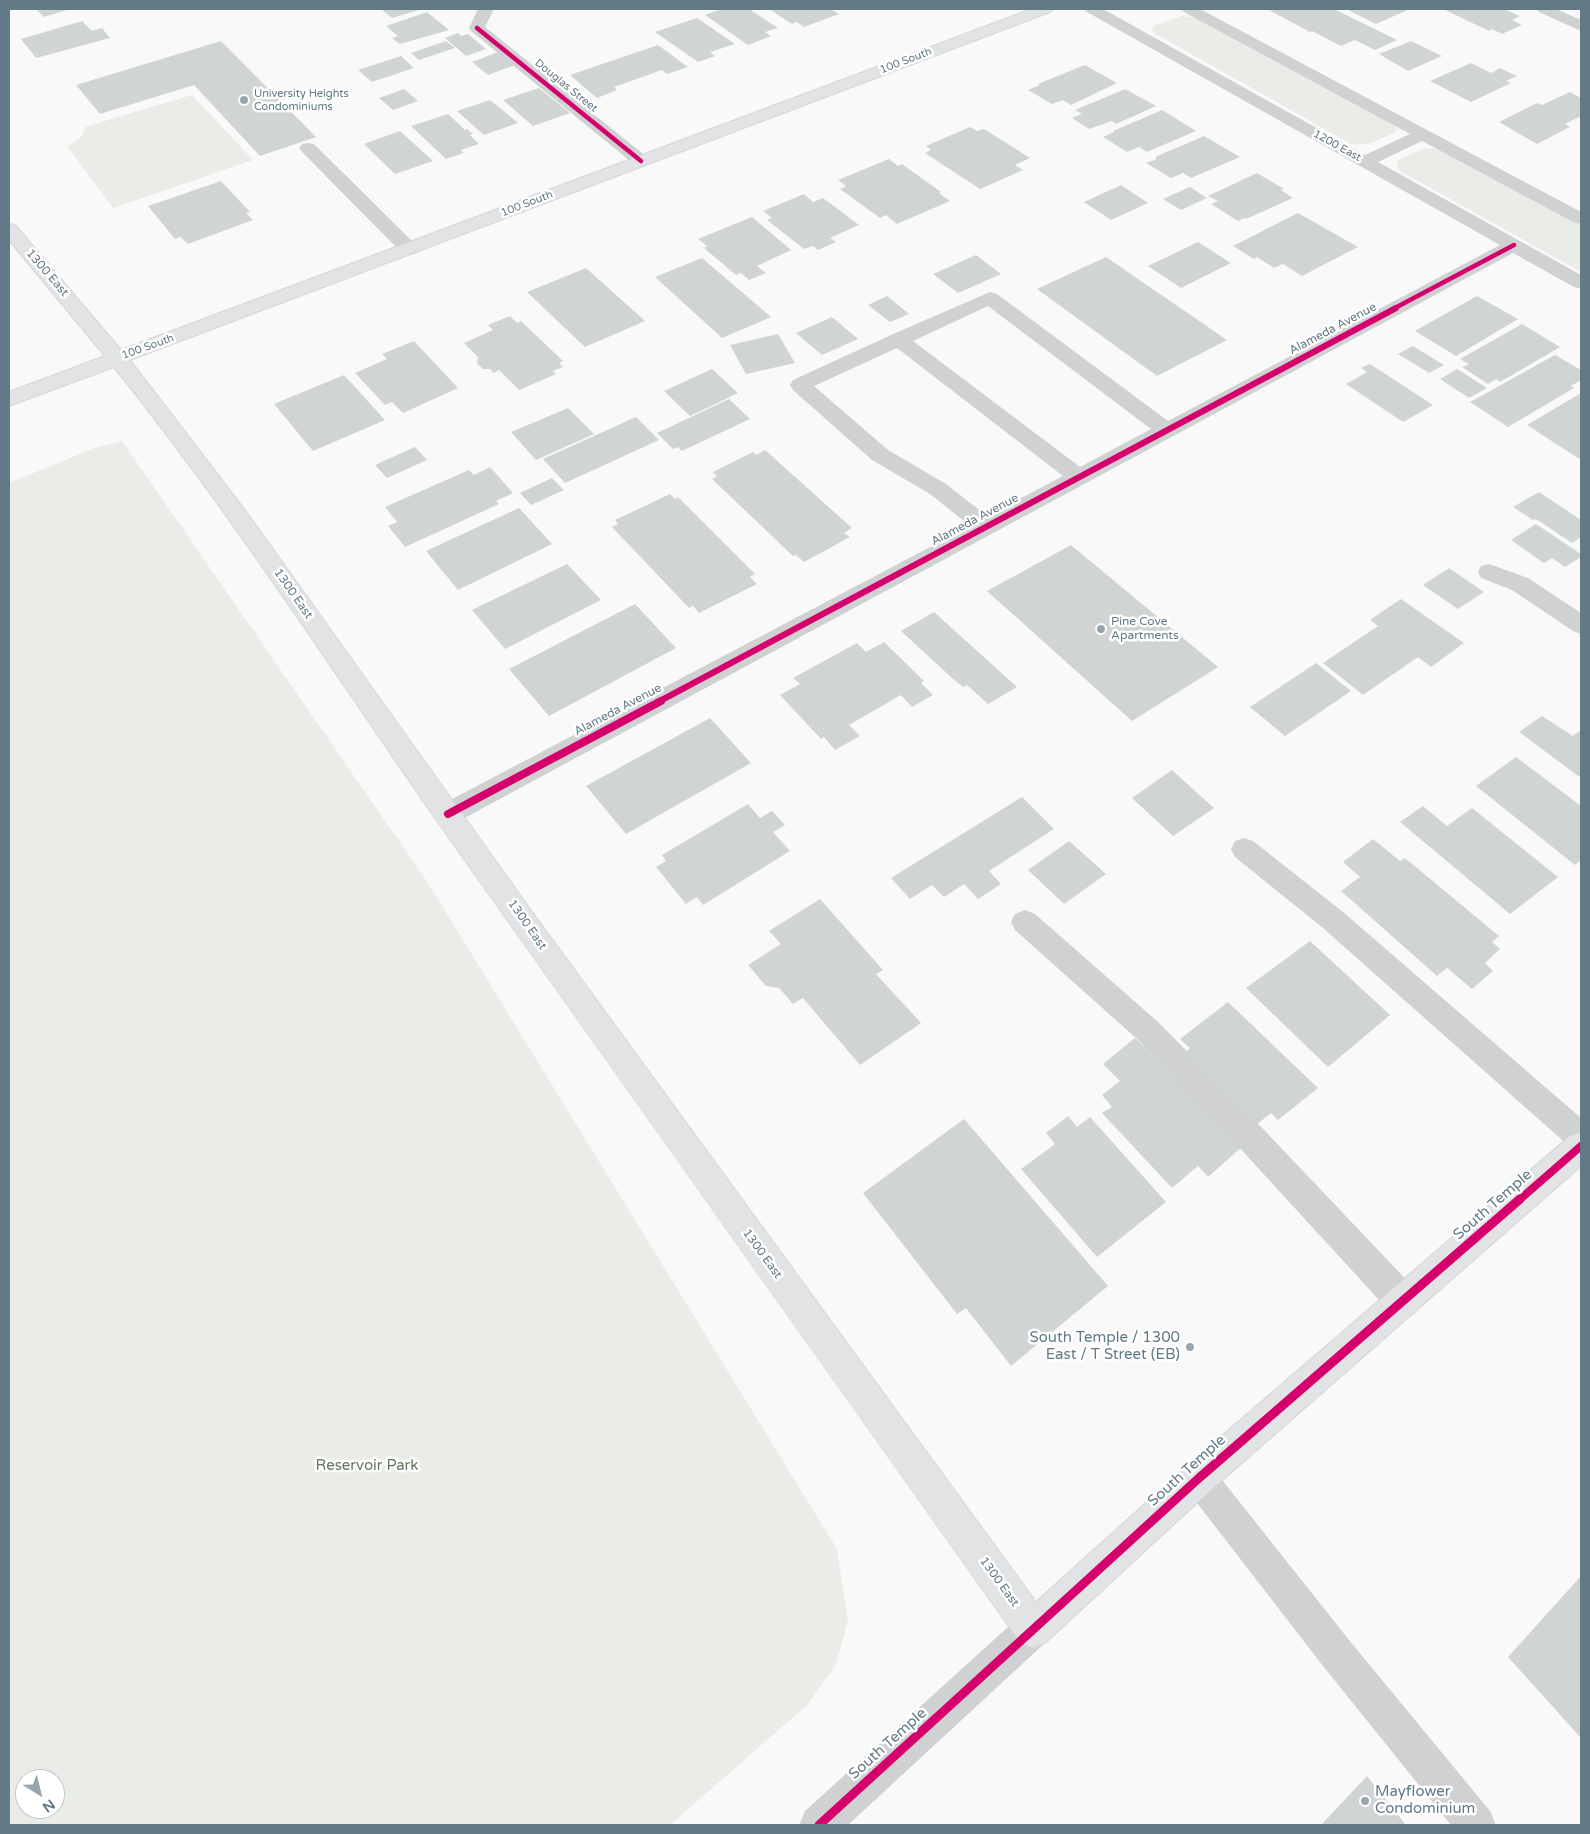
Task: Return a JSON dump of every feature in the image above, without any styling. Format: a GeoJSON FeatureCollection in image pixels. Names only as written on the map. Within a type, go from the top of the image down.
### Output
{"type":"FeatureCollection","features":[{"type":"Feature","properties":{"kind":"main road","name":"100 South"},"geometry":{"type":"LineString","coordinates":[[9,399],[1045,9]]}},
{"type":"Feature","properties":{"kind":"main road","name":"1300 East"},"geometry":{"type":"LineString","coordinates":[[9,229],[53,279],[192,452],[732,1214],[1034,1629]]}},
{"type":"Feature","properties":{"kind":"main road","name":"South Temple"},"geometry":{"type":"LineString","coordinates":[[1034,1629],[1199,1478],[1581,1146]]}},
{"type":"Feature","properties":{"kind":"street","name":"Douglas Street"},"geometry":{"type":"LineString","coordinates":[[486,9],[477,28],[641,161]]}},
{"type":"Feature","properties":{"kind":"street","name":"1200 East"},"geometry":{"type":"LineString","coordinates":[[1092,9],[1581,283]]}},
{"type":"Feature","properties":{"kind":"street"},"geometry":{"type":"LineString","coordinates":[[1189,9],[1581,219]]}},
{"type":"Feature","properties":{"kind":"street"},"geometry":{"type":"LineString","coordinates":[[1544,9],[1581,26]]}},
{"type":"Feature","properties":{"kind":"street"},"geometry":{"type":"LineString","coordinates":[[1364,162],[1422,134]]}},
{"type":"Feature","properties":{"kind":"street"},"geometry":{"type":"LineString","coordinates":[[308,148],[409,249]]}},
{"type":"Feature","properties":{"kind":"street","name":"Alameda Avenue"},"geometry":{"type":"LineString","coordinates":[[448,814],[1514,245]]}},
{"type":"Feature","properties":{"kind":"street"},"geometry":{"type":"LineString","coordinates":[[986,527],[938,489],[880,455],[800,385],[990,298],[1166,430]]}},
{"type":"Feature","properties":{"kind":"street"},"geometry":{"type":"LineString","coordinates":[[898,339],[1078,477]]}},
{"type":"Feature","properties":{"kind":"street"},"geometry":{"type":"LineString","coordinates":[[1489,572],[1520,584],[1581,625]]}},
{"type":"Feature","properties":{"kind":"street"},"geometry":{"type":"LineString","coordinates":[[1244,849],[1341,927],[1581,1137]]}},
{"type":"Feature","properties":{"kind":"street"},"geometry":{"type":"LineString","coordinates":[[1025,922],[1147,1030],[1236,1122],[1403,1301]]}},
{"type":"Feature","properties":{"kind":"street"},"geometry":{"type":"LineString","coordinates":[[1199,1478],[1336,1653],[1476,1825]]}},
{"type":"Feature","properties":{"kind":"street","name":"South Temple"},"geometry":{"type":"LineString","coordinates":[[818,1825],[1034,1629]]}},
{"type":"Feature","properties":{"kind":"green space"},"geometry":{"type":"Polygon","coordinates":[[[1181,16],[1198,18],[1394,125],[1395,132],[1368,143],[1351,144],[1154,33],[1152,30],[1154,26],[1181,16]]]}},
{"type":"Feature","properties":{"kind":"green space"},"geometry":{"type":"Polygon","coordinates":[[[192,95],[253,160],[113,208],[67,146],[79,139],[85,127],[192,95]]]}},
{"type":"Feature","properties":{"kind":"green space"},"geometry":{"type":"Polygon","coordinates":[[[1422,149],[1443,150],[1581,225],[1581,272],[1400,171],[1397,161],[1422,149]]]}},
{"type":"Feature","properties":{"kind":"green space","name":"Reservoir Park"},"geometry":{"type":"Polygon","coordinates":[[[122,441],[428,883],[837,1549],[848,1621],[836,1664],[808,1704],[670,1825],[9,1825],[9,483],[95,448],[122,441]]]}},
{"type":"Feature","properties":{"kind":"building"},"geometry":{"type":"Polygon","coordinates":[[[36,9],[70,9],[44,17],[36,9]]]}},
{"type":"Feature","properties":{"kind":"building"},"geometry":{"type":"Polygon","coordinates":[[[381,9],[422,9],[392,18],[381,9]]]}},
{"type":"Feature","properties":{"kind":"building"},"geometry":{"type":"Polygon","coordinates":[[[722,9],[749,9],[778,28],[765,32],[771,36],[748,45],[705,15],[722,9]]]}},
{"type":"Feature","properties":{"kind":"building"},"geometry":{"type":"Polygon","coordinates":[[[769,9],[835,9],[832,10],[839,14],[804,27],[797,22],[792,24],[769,9]]]}},
{"type":"Feature","properties":{"kind":"building"},"geometry":{"type":"Polygon","coordinates":[[[1267,9],[1334,9],[1397,40],[1375,50],[1355,40],[1341,46],[1267,9]]]}},
{"type":"Feature","properties":{"kind":"building"},"geometry":{"type":"Polygon","coordinates":[[[1346,9],[1410,9],[1376,24],[1346,9]]]}},
{"type":"Feature","properties":{"kind":"building"},"geometry":{"type":"Polygon","coordinates":[[[1443,9],[1504,9],[1520,16],[1512,20],[1522,25],[1502,34],[1492,29],[1489,31],[1443,9]]]}},
{"type":"Feature","properties":{"kind":"building"},"geometry":{"type":"Polygon","coordinates":[[[427,12],[449,30],[400,44],[392,38],[398,36],[386,26],[427,12]]]}},
{"type":"Feature","properties":{"kind":"building"},"geometry":{"type":"Polygon","coordinates":[[[697,18],[735,44],[710,52],[715,56],[698,62],[655,32],[697,18]]]}},
{"type":"Feature","properties":{"kind":"building"},"geometry":{"type":"Polygon","coordinates":[[[82,21],[92,31],[102,28],[110,38],[36,58],[21,39],[82,21]]]}},
{"type":"Feature","properties":{"kind":"building"},"geometry":{"type":"Polygon","coordinates":[[[458,33],[461,36],[468,34],[486,49],[466,56],[445,38],[458,33]]]}},
{"type":"Feature","properties":{"kind":"building","name":"University Heights Condominiums"},"geometry":{"type":"Polygon","coordinates":[[[221,41],[316,137],[260,156],[194,85],[100,114],[76,85],[221,41]]]}},
{"type":"Feature","properties":{"kind":"building"},"geometry":{"type":"Polygon","coordinates":[[[446,41],[455,48],[419,60],[411,53],[446,41]]]}},
{"type":"Feature","properties":{"kind":"building"},"geometry":{"type":"Polygon","coordinates":[[[1411,41],[1442,56],[1408,71],[1379,54],[1411,41]]]}},
{"type":"Feature","properties":{"kind":"building"},"geometry":{"type":"Polygon","coordinates":[[[658,45],[688,67],[667,74],[662,70],[614,87],[617,90],[597,98],[570,75],[658,45]]]}},
{"type":"Feature","properties":{"kind":"building"},"geometry":{"type":"Polygon","coordinates":[[[498,52],[515,65],[488,75],[472,62],[498,52]]]}},
{"type":"Feature","properties":{"kind":"building"},"geometry":{"type":"Polygon","coordinates":[[[401,56],[414,68],[372,82],[358,70],[401,56]]]}},
{"type":"Feature","properties":{"kind":"building"},"geometry":{"type":"Polygon","coordinates":[[[1471,63],[1491,73],[1500,68],[1517,76],[1506,81],[1511,83],[1471,102],[1430,81],[1471,63]]]}},
{"type":"Feature","properties":{"kind":"building"},"geometry":{"type":"Polygon","coordinates":[[[1085,65],[1117,83],[1071,105],[1063,100],[1052,104],[1028,90],[1040,85],[1038,84],[1085,65]]]}},
{"type":"Feature","properties":{"kind":"building"},"geometry":{"type":"Polygon","coordinates":[[[539,88],[570,113],[533,126],[503,100],[539,88]]]}},
{"type":"Feature","properties":{"kind":"building"},"geometry":{"type":"Polygon","coordinates":[[[404,89],[418,101],[393,110],[379,98],[404,89]]]}},
{"type":"Feature","properties":{"kind":"building"},"geometry":{"type":"Polygon","coordinates":[[[1125,89],[1156,106],[1116,124],[1112,121],[1089,129],[1072,118],[1082,114],[1075,110],[1125,89]]]}},
{"type":"Feature","properties":{"kind":"building"},"geometry":{"type":"Polygon","coordinates":[[[1570,92],[1581,98],[1581,116],[1565,124],[1570,127],[1537,144],[1499,122],[1537,103],[1542,105],[1570,92]]]}},
{"type":"Feature","properties":{"kind":"building"},"geometry":{"type":"Polygon","coordinates":[[[490,100],[518,123],[484,135],[457,111],[490,100]]]}},
{"type":"Feature","properties":{"kind":"building"},"geometry":{"type":"Polygon","coordinates":[[[1162,110],[1196,131],[1147,152],[1139,147],[1127,152],[1103,137],[1113,131],[1162,110]]]}},
{"type":"Feature","properties":{"kind":"building"},"geometry":{"type":"Polygon","coordinates":[[[448,114],[465,130],[467,129],[473,134],[470,135],[479,144],[461,150],[464,153],[446,159],[411,126],[448,114]]]}},
{"type":"Feature","properties":{"kind":"building"},"geometry":{"type":"Polygon","coordinates":[[[970,127],[977,131],[984,129],[1030,158],[1015,165],[1023,170],[980,189],[925,153],[931,150],[926,146],[970,127]]]}},
{"type":"Feature","properties":{"kind":"building"},"geometry":{"type":"Polygon","coordinates":[[[400,131],[433,161],[395,174],[364,144],[400,131]]]}},
{"type":"Feature","properties":{"kind":"building"},"geometry":{"type":"Polygon","coordinates":[[[1204,136],[1240,157],[1191,178],[1183,173],[1171,178],[1146,163],[1157,159],[1155,157],[1204,136]]]}},
{"type":"Feature","properties":{"kind":"building"},"geometry":{"type":"Polygon","coordinates":[[[889,159],[898,166],[902,164],[941,192],[939,193],[950,201],[897,224],[886,215],[880,218],[840,189],[846,186],[838,180],[889,159]]]}},
{"type":"Feature","properties":{"kind":"building"},"geometry":{"type":"Polygon","coordinates":[[[1257,173],[1284,189],[1281,190],[1293,198],[1238,221],[1211,204],[1218,201],[1208,196],[1257,173]]]}},
{"type":"Feature","properties":{"kind":"building"},"geometry":{"type":"Polygon","coordinates":[[[221,181],[250,212],[246,213],[253,220],[188,244],[181,237],[175,239],[148,206],[221,181]]]}},
{"type":"Feature","properties":{"kind":"building"},"geometry":{"type":"Polygon","coordinates":[[[1121,185],[1148,203],[1111,220],[1084,202],[1121,185]]]}},
{"type":"Feature","properties":{"kind":"building"},"geometry":{"type":"Polygon","coordinates":[[[1190,187],[1207,198],[1181,210],[1163,199],[1190,187]]]}},
{"type":"Feature","properties":{"kind":"building"},"geometry":{"type":"Polygon","coordinates":[[[804,194],[813,202],[823,198],[859,225],[830,238],[836,242],[818,250],[813,246],[804,249],[767,220],[772,218],[763,211],[804,194]]]}},
{"type":"Feature","properties":{"kind":"building"},"geometry":{"type":"Polygon","coordinates":[[[1298,213],[1358,247],[1302,276],[1283,264],[1274,268],[1257,257],[1254,259],[1233,246],[1298,213]]]}},
{"type":"Feature","properties":{"kind":"building"},"geometry":{"type":"Polygon","coordinates":[[[752,217],[791,250],[757,266],[766,273],[749,280],[741,273],[736,275],[704,248],[707,246],[698,239],[752,217]]]}},
{"type":"Feature","properties":{"kind":"building"},"geometry":{"type":"Polygon","coordinates":[[[1198,242],[1231,263],[1181,288],[1148,266],[1198,242]]]}},
{"type":"Feature","properties":{"kind":"building"},"geometry":{"type":"Polygon","coordinates":[[[976,255],[1001,274],[958,293],[933,274],[976,255]]]}},
{"type":"Feature","properties":{"kind":"building"},"geometry":{"type":"Polygon","coordinates":[[[1106,257],[1227,340],[1157,376],[1037,289],[1106,257]]]}},
{"type":"Feature","properties":{"kind":"building"},"geometry":{"type":"Polygon","coordinates":[[[702,258],[771,317],[722,338],[655,277],[702,258]]]}},
{"type":"Feature","properties":{"kind":"building"},"geometry":{"type":"Polygon","coordinates":[[[586,268],[645,321],[585,347],[527,292],[586,268]]]}},
{"type":"Feature","properties":{"kind":"building"},"geometry":{"type":"Polygon","coordinates":[[[887,296],[909,314],[890,322],[868,305],[887,296]]]}},
{"type":"Feature","properties":{"kind":"building"},"geometry":{"type":"Polygon","coordinates":[[[1477,296],[1518,319],[1456,356],[1415,331],[1477,296]]]}},
{"type":"Feature","properties":{"kind":"building"},"geometry":{"type":"Polygon","coordinates":[[[510,316],[517,323],[521,321],[563,361],[559,363],[563,367],[553,371],[556,374],[519,390],[499,370],[494,373],[490,369],[483,369],[477,363],[478,357],[464,343],[493,330],[488,325],[510,316]]]}},
{"type":"Feature","properties":{"kind":"building"},"geometry":{"type":"Polygon","coordinates":[[[832,317],[858,339],[822,355],[796,333],[832,317]]]}},
{"type":"Feature","properties":{"kind":"building"},"geometry":{"type":"Polygon","coordinates":[[[1522,324],[1560,347],[1500,382],[1496,379],[1488,384],[1462,367],[1469,364],[1460,359],[1522,324]]]}},
{"type":"Feature","properties":{"kind":"building"},"geometry":{"type":"Polygon","coordinates":[[[778,334],[795,363],[746,374],[730,345],[778,334]]]}},
{"type":"Feature","properties":{"kind":"building"},"geometry":{"type":"Polygon","coordinates":[[[414,341],[458,388],[403,413],[392,402],[385,405],[355,373],[387,359],[382,354],[414,341]]]}},
{"type":"Feature","properties":{"kind":"building"},"geometry":{"type":"Polygon","coordinates":[[[1413,346],[1444,365],[1429,373],[1398,354],[1413,346]]]}},
{"type":"Feature","properties":{"kind":"building"},"geometry":{"type":"Polygon","coordinates":[[[1555,355],[1581,370],[1581,380],[1571,386],[1574,388],[1508,427],[1470,402],[1555,355]]]}},
{"type":"Feature","properties":{"kind":"building"},"geometry":{"type":"Polygon","coordinates":[[[1370,364],[1433,405],[1403,422],[1346,384],[1367,372],[1361,368],[1370,364]]]}},
{"type":"Feature","properties":{"kind":"building"},"geometry":{"type":"Polygon","coordinates":[[[712,369],[738,393],[690,416],[664,391],[712,369]]]}},
{"type":"Feature","properties":{"kind":"building"},"geometry":{"type":"Polygon","coordinates":[[[1457,369],[1487,388],[1469,398],[1440,379],[1457,369]]]}},
{"type":"Feature","properties":{"kind":"building"},"geometry":{"type":"Polygon","coordinates":[[[344,375],[385,420],[313,451],[274,404],[344,375]]]}},
{"type":"Feature","properties":{"kind":"building"},"geometry":{"type":"Polygon","coordinates":[[[1581,393],[1581,460],[1527,425],[1581,393]]]}},
{"type":"Feature","properties":{"kind":"building"},"geometry":{"type":"Polygon","coordinates":[[[729,399],[750,419],[682,451],[678,447],[673,449],[657,433],[729,399]]]}},
{"type":"Feature","properties":{"kind":"building"},"geometry":{"type":"Polygon","coordinates":[[[568,408],[594,434],[536,460],[511,432],[568,408]]]}},
{"type":"Feature","properties":{"kind":"building"},"geometry":{"type":"Polygon","coordinates":[[[636,417],[659,440],[565,483],[543,459],[636,417]]]}},
{"type":"Feature","properties":{"kind":"building"},"geometry":{"type":"Polygon","coordinates":[[[415,447],[427,460],[387,478],[375,465],[415,447]]]}},
{"type":"Feature","properties":{"kind":"building"},"geometry":{"type":"Polygon","coordinates":[[[765,450],[852,528],[844,533],[850,537],[804,562],[796,555],[793,556],[712,479],[717,476],[713,472],[753,452],[756,455],[765,450]]]}},
{"type":"Feature","properties":{"kind":"building"},"geometry":{"type":"Polygon","coordinates":[[[490,467],[513,493],[496,501],[499,504],[405,547],[388,526],[397,522],[385,507],[469,470],[474,475],[490,467]]]}},
{"type":"Feature","properties":{"kind":"building"},"geometry":{"type":"Polygon","coordinates":[[[552,478],[564,490],[531,505],[520,493],[552,478]]]}},
{"type":"Feature","properties":{"kind":"building"},"geometry":{"type":"Polygon","coordinates":[[[1539,492],[1581,520],[1581,537],[1572,543],[1536,519],[1533,520],[1513,507],[1539,492]]]}},
{"type":"Feature","properties":{"kind":"building"},"geometry":{"type":"Polygon","coordinates":[[[670,494],[675,499],[678,497],[755,574],[750,577],[757,584],[699,613],[693,606],[689,608],[612,527],[618,524],[615,520],[670,494]]]}},
{"type":"Feature","properties":{"kind":"building"},"geometry":{"type":"Polygon","coordinates":[[[519,508],[552,544],[458,590],[426,551],[519,508]]]}},
{"type":"Feature","properties":{"kind":"building"},"geometry":{"type":"Polygon","coordinates":[[[1536,524],[1581,554],[1581,557],[1565,567],[1552,558],[1544,563],[1511,540],[1536,524]]]}},
{"type":"Feature","properties":{"kind":"building","name":"Pine Cove Apartments"},"geometry":{"type":"Polygon","coordinates":[[[1071,545],[1218,667],[1132,721],[987,591],[1071,545]]]}},
{"type":"Feature","properties":{"kind":"building"},"geometry":{"type":"Polygon","coordinates":[[[567,564],[601,600],[505,649],[472,610],[567,564]]]}},
{"type":"Feature","properties":{"kind":"building"},"geometry":{"type":"Polygon","coordinates":[[[1449,568],[1484,592],[1458,609],[1423,585],[1449,568]]]}},
{"type":"Feature","properties":{"kind":"building"},"geometry":{"type":"Polygon","coordinates":[[[1401,599],[1464,643],[1431,667],[1418,657],[1363,695],[1323,663],[1378,626],[1370,620],[1401,599]]]}},
{"type":"Feature","properties":{"kind":"building"},"geometry":{"type":"Polygon","coordinates":[[[635,604],[676,648],[549,716],[509,669],[635,604]]]}},
{"type":"Feature","properties":{"kind":"building"},"geometry":{"type":"Polygon","coordinates":[[[934,612],[1017,687],[988,704],[967,685],[963,687],[952,678],[901,631],[934,612]]]}},
{"type":"Feature","properties":{"kind":"building"},"geometry":{"type":"Polygon","coordinates":[[[884,642],[924,681],[921,683],[933,695],[912,707],[901,695],[849,725],[860,736],[835,750],[824,737],[821,739],[780,695],[800,684],[793,678],[857,643],[866,652],[884,642]]]}},
{"type":"Feature","properties":{"kind":"building"},"geometry":{"type":"Polygon","coordinates":[[[1316,663],[1351,691],[1285,736],[1250,707],[1316,663]]]}},
{"type":"Feature","properties":{"kind":"building"},"geometry":{"type":"Polygon","coordinates":[[[1542,716],[1573,736],[1581,730],[1581,778],[1519,732],[1542,716]]]}},
{"type":"Feature","properties":{"kind":"building"},"geometry":{"type":"Polygon","coordinates":[[[710,718],[751,763],[626,834],[586,786],[710,718]]]}},
{"type":"Feature","properties":{"kind":"building"},"geometry":{"type":"Polygon","coordinates":[[[1516,757],[1581,806],[1581,860],[1575,865],[1476,786],[1516,757]]]}},
{"type":"Feature","properties":{"kind":"building"},"geometry":{"type":"Polygon","coordinates":[[[1172,770],[1214,808],[1173,836],[1132,798],[1172,770]]]}},
{"type":"Feature","properties":{"kind":"building"},"geometry":{"type":"Polygon","coordinates":[[[1022,797],[1054,829],[989,871],[1001,884],[978,899],[964,884],[944,897],[932,885],[910,899],[891,878],[1022,797]]]}},
{"type":"Feature","properties":{"kind":"building"},"geometry":{"type":"Polygon","coordinates":[[[748,804],[760,818],[772,811],[785,825],[773,832],[790,851],[703,905],[697,897],[686,904],[656,867],[666,861],[662,855],[748,804]]]}},
{"type":"Feature","properties":{"kind":"building"},"geometry":{"type":"Polygon","coordinates":[[[1423,806],[1447,826],[1472,808],[1558,877],[1510,914],[1400,822],[1423,806]]]}},
{"type":"Feature","properties":{"kind":"building"},"geometry":{"type":"Polygon","coordinates":[[[1373,839],[1400,861],[1405,858],[1499,936],[1492,942],[1500,949],[1485,963],[1493,971],[1472,989],[1447,968],[1437,976],[1341,891],[1360,877],[1343,862],[1373,839]]]}},
{"type":"Feature","properties":{"kind":"building"},"geometry":{"type":"Polygon","coordinates":[[[1069,841],[1106,874],[1064,904],[1028,870],[1069,841]]]}},
{"type":"Feature","properties":{"kind":"building"},"geometry":{"type":"Polygon","coordinates":[[[820,899],[883,970],[876,974],[921,1023],[860,1065],[803,998],[793,1004],[779,988],[766,986],[748,965],[781,944],[769,931],[820,899]]]}},
{"type":"Feature","properties":{"kind":"building"},"geometry":{"type":"Polygon","coordinates":[[[1310,941],[1390,1015],[1328,1067],[1246,988],[1310,941]]]}},
{"type":"Feature","properties":{"kind":"building"},"geometry":{"type":"Polygon","coordinates":[[[1228,1002],[1318,1088],[1278,1120],[1271,1113],[1250,1130],[1179,1058],[1190,1048],[1180,1039],[1228,1002]]]}},
{"type":"Feature","properties":{"kind":"building"},"geometry":{"type":"Polygon","coordinates":[[[1135,1038],[1243,1146],[1208,1177],[1198,1166],[1172,1188],[1102,1113],[1112,1107],[1102,1095],[1120,1081],[1103,1064],[1135,1038]]]}},
{"type":"Feature","properties":{"kind":"building"},"geometry":{"type":"Polygon","coordinates":[[[1068,1116],[1077,1127],[1090,1117],[1166,1202],[1097,1257],[1021,1169],[1055,1144],[1046,1133],[1068,1116]]]}},
{"type":"Feature","properties":{"kind":"building"},"geometry":{"type":"Polygon","coordinates":[[[964,1119],[1108,1286],[1011,1366],[966,1308],[957,1314],[863,1193],[964,1119]]]}},
{"type":"Feature","properties":{"kind":"building"},"geometry":{"type":"Polygon","coordinates":[[[1581,1576],[1581,1738],[1508,1657],[1581,1576]]]}},
{"type":"Feature","properties":{"kind":"building","name":"Mayflower Condominium"},"geometry":{"type":"Polygon","coordinates":[[[1367,1776],[1406,1825],[1321,1825],[1367,1776]]]}},
{"type":"Feature","properties":{"kind":"cycle path"},"geometry":{"type":"LineString","coordinates":[[477,28],[641,161]]}},
{"type":"Feature","properties":{"kind":"cycle path"},"geometry":{"type":"LineString","coordinates":[[448,814],[1514,245]]}},
{"type":"Feature","properties":{"kind":"cycle path"},"geometry":{"type":"LineString","coordinates":[[819,1825],[1199,1478],[1581,1146]]}},
{"type":"Feature","properties":{"kind":"place","name":"University Heights Condominiums"},"geometry":{"type":"Point","coordinates":[244,100]}},
{"type":"Feature","properties":{"kind":"place","name":"Pine Cove Apartments"},"geometry":{"type":"Point","coordinates":[1101,629]}},
{"type":"Feature","properties":{"kind":"place","name":"South Temple / 1300 East / T Street (EB)"},"geometry":{"type":"Point","coordinates":[1190,1347]}},
{"type":"Feature","properties":{"kind":"place","name":"Mayflower Condominium"},"geometry":{"type":"Point","coordinates":[1365,1801]}}]}
